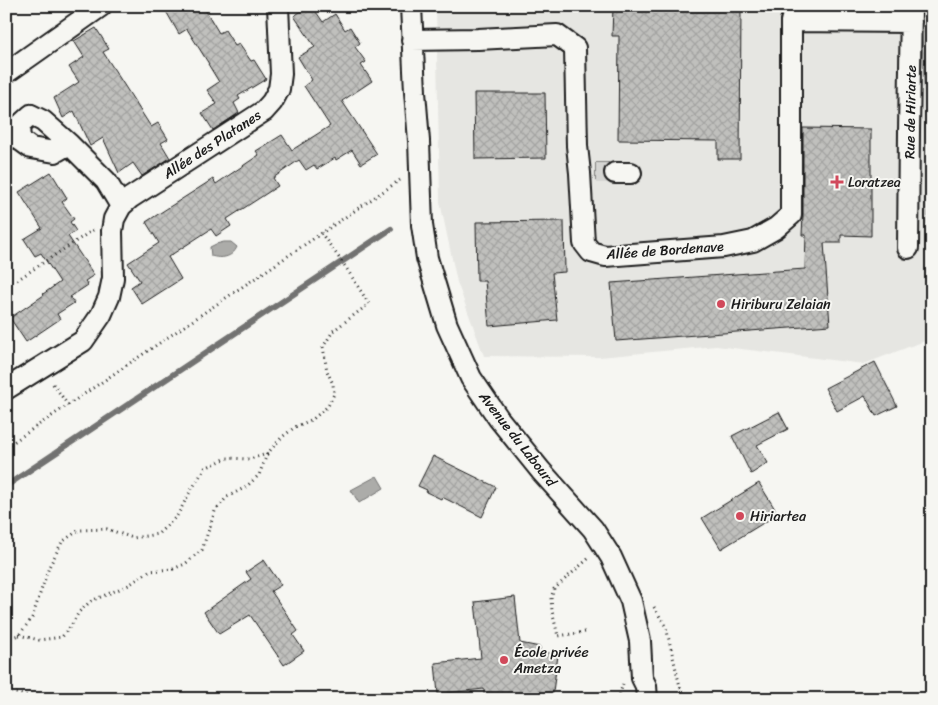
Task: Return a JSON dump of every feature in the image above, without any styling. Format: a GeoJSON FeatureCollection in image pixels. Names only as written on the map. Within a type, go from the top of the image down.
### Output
{"type":"FeatureCollection","features":[{"type":"Feature","properties":{"kind":"street"},"geometry":{"type":"LineString","coordinates":[[6,73],[101,6]]}},
{"type":"Feature","properties":{"kind":"street","name":"Allée des Platanes"},"geometry":{"type":"LineString","coordinates":[[121,206],[130,198],[264,111],[272,102],[279,89],[281,74],[278,6]]}},
{"type":"Feature","properties":{"kind":"street","name":"Avenue du Labourd"},"geometry":{"type":"LineString","coordinates":[[414,7],[412,40],[419,141],[422,225],[427,258],[447,326],[470,378],[499,419],[541,471],[593,529],[611,557],[631,601],[640,641],[642,678],[646,686],[647,699]]}},
{"type":"Feature","properties":{"kind":"street","name":"Allée de Bordenave"},"geometry":{"type":"LineString","coordinates":[[412,40],[557,35],[575,48],[576,146],[606,173],[584,243],[591,252],[605,256],[724,247],[753,240],[776,228],[791,215],[791,22],[911,14]]}},
{"type":"Feature","properties":{"kind":"street","name":"Rue de Hiriarte"},"geometry":{"type":"LineString","coordinates":[[908,248],[911,14]]}},
{"type":"Feature","properties":{"kind":"street"},"geometry":{"type":"LineString","coordinates":[[6,389],[83,341],[101,315],[109,297],[113,278],[114,219],[121,206],[106,181],[69,144]]}},
{"type":"Feature","properties":{"kind":"street","name":"Avenue du Labourd"},"geometry":{"type":"LineString","coordinates":[[634,699],[642,678]]}},
{"type":"Feature","properties":{"kind":"path"},"geometry":{"type":"LineString","coordinates":[[6,440],[8,446],[401,179]]}},
{"type":"Feature","properties":{"kind":"path"},"geometry":{"type":"LineString","coordinates":[[17,280],[98,227],[113,228]]}},
{"type":"Feature","properties":{"kind":"path"},"geometry":{"type":"LineString","coordinates":[[19,634],[38,640],[62,637],[79,612],[91,601],[129,585],[148,571],[173,569],[185,564],[202,550],[215,511],[226,497],[246,487],[259,475],[267,454],[281,438],[295,427],[313,419],[328,406],[334,394],[333,384],[326,371],[323,347],[333,332],[369,304],[321,233]]}},
{"type":"Feature","properties":{"kind":"path"},"geometry":{"type":"LineString","coordinates":[[41,367],[68,405]]}},
{"type":"Feature","properties":{"kind":"path"},"geometry":{"type":"LineString","coordinates":[[6,643],[8,638],[19,634],[32,618],[49,567],[62,542],[78,530],[106,530],[133,538],[158,534],[177,516],[205,468],[227,458],[250,459],[267,454]]}},
{"type":"Feature","properties":{"kind":"path"},"geometry":{"type":"LineString","coordinates":[[585,632],[558,636],[551,598],[554,589],[594,554]]}},
{"type":"Feature","properties":{"kind":"path"},"geometry":{"type":"LineString","coordinates":[[652,603],[666,627],[681,691],[681,699]]}},
{"type":"Feature","properties":{"kind":"path"},"geometry":{"type":"LineString","coordinates":[[6,691],[44,699]]}},
{"type":"Feature","properties":{"kind":"shaded area"},"geometry":{"type":"Polygon","coordinates":[[[436,6],[919,6],[928,167],[927,199],[931,339],[864,364],[716,346],[600,357],[484,356],[457,282],[440,202],[436,6]]]}},
{"type":"Feature","properties":{"kind":"shaded area"},"geometry":{"type":"Polygon","coordinates":[[[224,242],[231,242],[237,247],[235,251],[226,257],[211,256],[210,247],[224,242]]]}},
{"type":"Feature","properties":{"kind":"shaded area"},"geometry":{"type":"Polygon","coordinates":[[[377,476],[384,488],[359,503],[351,490],[377,476]]]}},
{"type":"Feature","properties":{"kind":"green space"},"geometry":{"type":"Polygon","coordinates":[[[919,6],[932,6],[932,166],[928,167],[922,38],[919,6]]]}},
{"type":"Feature","properties":{"kind":"green space"},"geometry":{"type":"Polygon","coordinates":[[[932,166],[931,339],[927,199],[928,167],[932,166]]]}},
{"type":"Feature","properties":{"kind":"building"},"geometry":{"type":"Polygon","coordinates":[[[163,6],[203,6],[219,33],[225,30],[235,46],[239,44],[251,61],[254,60],[266,79],[238,96],[240,99],[234,103],[239,113],[213,130],[202,113],[217,104],[207,90],[219,82],[187,29],[179,34],[163,6]]]}},
{"type":"Feature","properties":{"kind":"building"},"geometry":{"type":"Polygon","coordinates":[[[312,6],[323,22],[335,14],[345,30],[350,27],[360,43],[355,47],[366,62],[361,65],[372,81],[342,101],[377,154],[361,164],[352,150],[317,169],[314,165],[306,170],[299,160],[273,178],[278,186],[227,219],[231,226],[216,236],[211,229],[168,257],[181,279],[142,304],[131,287],[140,281],[128,263],[159,243],[146,222],[213,179],[216,184],[259,155],[256,151],[282,135],[292,150],[330,126],[304,86],[312,80],[298,57],[315,47],[294,16],[312,6]]]}},
{"type":"Feature","properties":{"kind":"building"},"geometry":{"type":"Polygon","coordinates":[[[613,6],[741,6],[740,159],[718,159],[718,141],[618,140],[619,36],[612,36],[613,6]]]}},
{"type":"Feature","properties":{"kind":"building"},"geometry":{"type":"Polygon","coordinates":[[[96,28],[109,49],[103,52],[151,127],[158,123],[168,139],[161,143],[170,158],[142,176],[133,163],[119,173],[103,138],[90,146],[74,111],[63,118],[54,98],[79,82],[69,67],[84,57],[74,41],[96,28]]]}},
{"type":"Feature","properties":{"kind":"building"},"geometry":{"type":"Polygon","coordinates":[[[474,93],[545,93],[546,158],[475,159],[474,93]]]}},
{"type":"Feature","properties":{"kind":"building","name":"Hiriburu Zelaian"},"geometry":{"type":"Polygon","coordinates":[[[803,128],[871,129],[871,236],[841,235],[841,243],[824,243],[830,325],[616,341],[611,283],[805,269],[806,235],[802,235],[803,128]]]}},
{"type":"Feature","properties":{"kind":"building"},"geometry":{"type":"Polygon","coordinates":[[[596,163],[609,163],[603,173],[608,182],[596,182],[596,163]]]}},
{"type":"Feature","properties":{"kind":"building"},"geometry":{"type":"Polygon","coordinates":[[[51,172],[67,198],[62,202],[74,219],[70,222],[76,231],[68,236],[94,275],[85,281],[88,285],[70,297],[74,303],[57,314],[60,319],[26,342],[10,318],[60,282],[41,253],[35,256],[24,239],[42,228],[19,192],[51,172]]]}},
{"type":"Feature","properties":{"kind":"building"},"geometry":{"type":"Polygon","coordinates":[[[564,221],[565,272],[552,273],[557,320],[489,326],[485,281],[477,281],[476,222],[564,221]]]}},
{"type":"Feature","properties":{"kind":"building"},"geometry":{"type":"Polygon","coordinates":[[[875,362],[897,406],[876,416],[865,396],[837,411],[825,388],[875,362]]]}},
{"type":"Feature","properties":{"kind":"building"},"geometry":{"type":"Polygon","coordinates":[[[779,412],[788,429],[757,445],[768,463],[751,474],[732,436],[779,412]]]}},
{"type":"Feature","properties":{"kind":"building"},"geometry":{"type":"Polygon","coordinates":[[[433,456],[496,487],[482,517],[442,497],[441,499],[426,492],[427,490],[418,486],[433,456]]]}},
{"type":"Feature","properties":{"kind":"building","name":"Hiriartea"},"geometry":{"type":"Polygon","coordinates":[[[759,483],[778,514],[721,549],[702,518],[759,483]]]}},
{"type":"Feature","properties":{"kind":"building"},"geometry":{"type":"Polygon","coordinates":[[[264,560],[281,585],[271,591],[298,631],[293,635],[304,651],[284,665],[250,615],[219,634],[204,612],[251,579],[246,572],[264,560]]]}},
{"type":"Feature","properties":{"kind":"building"},"geometry":{"type":"Polygon","coordinates":[[[515,597],[520,643],[540,647],[540,651],[558,655],[552,699],[484,699],[484,689],[438,694],[435,663],[481,658],[475,602],[515,597]]]}},
{"type":"Feature","properties":{"kind":"waterway"},"geometry":{"type":"LineString","coordinates":[[6,486],[391,229]]}},
{"type":"Feature","properties":{"kind":"tunnel"},"geometry":{"type":"LineString","coordinates":[[596,173],[615,173]]}},
{"type":"Feature","properties":{"kind":"place","name":"Loratzea"},"geometry":{"type":"Point","coordinates":[837,182]}},
{"type":"Feature","properties":{"kind":"place","name":"Hiriburu Zelaian"},"geometry":{"type":"Point","coordinates":[721,304]}},
{"type":"Feature","properties":{"kind":"place","name":"Hiriartea"},"geometry":{"type":"Point","coordinates":[740,516]}},
{"type":"Feature","properties":{"kind":"place","name":"École privée Ametza"},"geometry":{"type":"Point","coordinates":[504,660]}}]}
